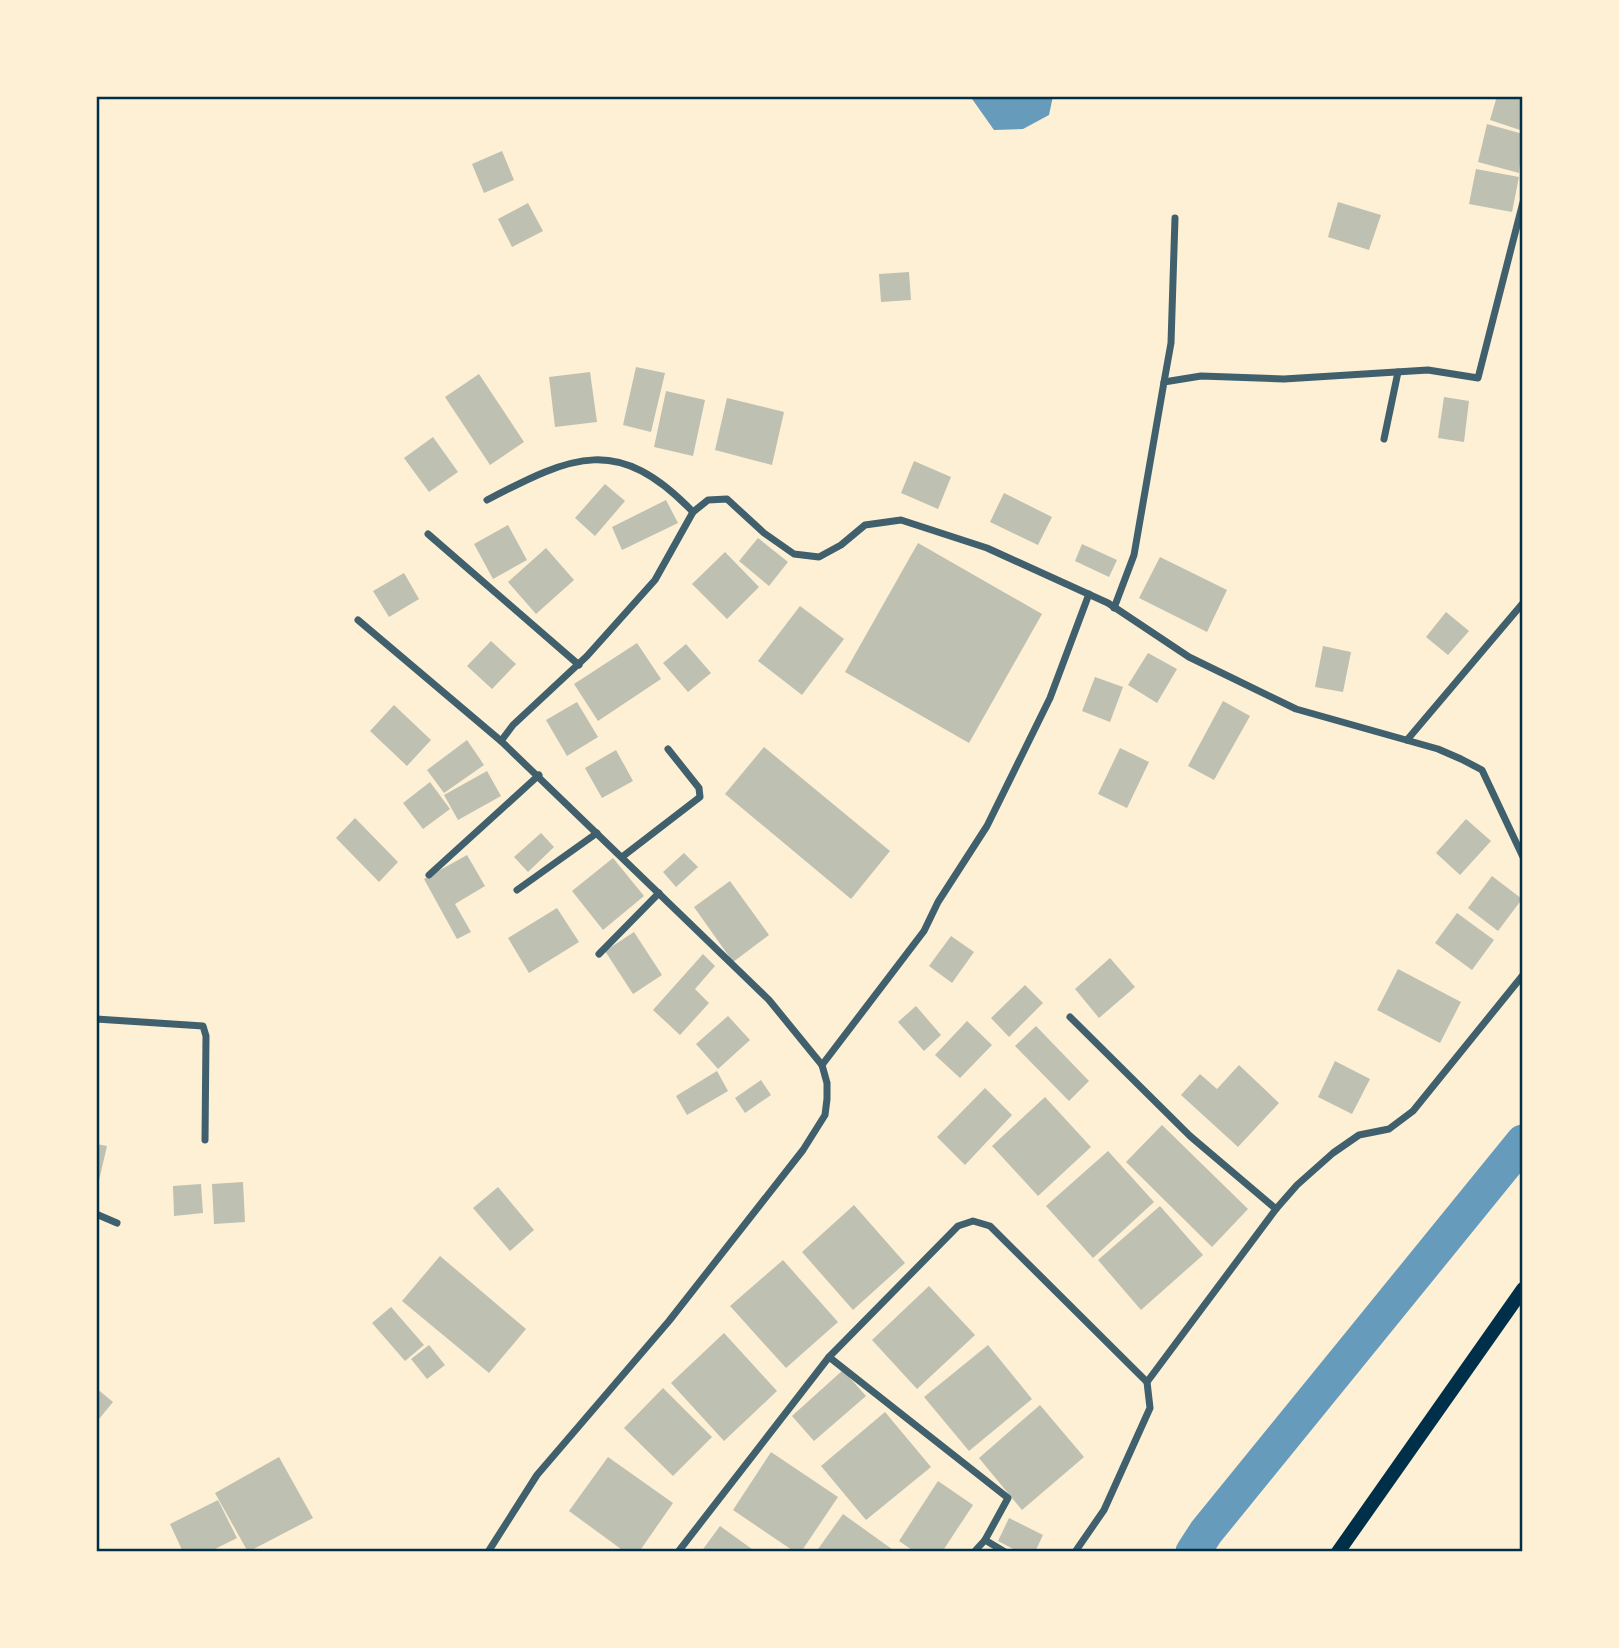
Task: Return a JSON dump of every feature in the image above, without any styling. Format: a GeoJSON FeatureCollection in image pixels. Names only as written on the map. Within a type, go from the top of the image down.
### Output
{"type":"FeatureCollection","features":[{"type":"Feature","properties":{"kind":"main road"},"geometry":{"type":"LineString","coordinates":[[1338,1552],[1523,1289]]}},
{"type":"Feature","properties":{"kind":"street"},"geometry":{"type":"LineString","coordinates":[[1164,382],[1201,376],[1284,379],[1428,370],[1478,378],[1523,202]]}},
{"type":"Feature","properties":{"kind":"street"},"geometry":{"type":"LineString","coordinates":[[1114,608],[1134,555],[1171,344],[1175,218]]}},
{"type":"Feature","properties":{"kind":"street"},"geometry":{"type":"LineString","coordinates":[[1384,439],[1398,372]]}},
{"type":"Feature","properties":{"kind":"street"},"geometry":{"type":"LineString","coordinates":[[487,500],[538,473],[563,464],[619,460],[651,474],[692,512]]}},
{"type":"Feature","properties":{"kind":"street"},"geometry":{"type":"LineString","coordinates":[[501,741],[513,725],[579,665],[655,580],[692,512],[708,500],[727,499],[764,533],[794,554],[819,556],[841,545],[865,525],[901,520],[987,548],[1089,594],[1189,657],[1296,709],[1437,749],[1482,771],[1523,858]]}},
{"type":"Feature","properties":{"kind":"street"},"geometry":{"type":"LineString","coordinates":[[428,534],[579,665]]}},
{"type":"Feature","properties":{"kind":"street"},"geometry":{"type":"LineString","coordinates":[[822,1065],[924,931],[938,902],[987,826],[1050,698],[1089,594]]}},
{"type":"Feature","properties":{"kind":"street"},"geometry":{"type":"LineString","coordinates":[[1407,740],[1523,603]]}},
{"type":"Feature","properties":{"kind":"street"},"geometry":{"type":"LineString","coordinates":[[358,620],[539,775],[769,1000],[822,1065],[827,1083],[825,1115],[818,1129],[669,1321],[537,1475],[488,1552]]}},
{"type":"Feature","properties":{"kind":"street"},"geometry":{"type":"LineString","coordinates":[[622,857],[699,797],[699,788],[668,749]]}},
{"type":"Feature","properties":{"kind":"street"},"geometry":{"type":"LineString","coordinates":[[429,875],[539,775]]}},
{"type":"Feature","properties":{"kind":"street"},"geometry":{"type":"LineString","coordinates":[[517,890],[597,832]]}},
{"type":"Feature","properties":{"kind":"street"},"geometry":{"type":"LineString","coordinates":[[599,954],[659,893]]}},
{"type":"Feature","properties":{"kind":"street"},"geometry":{"type":"LineString","coordinates":[[1147,1382],[1276,1209],[1297,1185],[1333,1153],[1359,1135],[1389,1129],[1413,1111],[1523,975]]}},
{"type":"Feature","properties":{"kind":"street"},"geometry":{"type":"LineString","coordinates":[[1070,1017],[1190,1136],[1276,1209]]}},
{"type":"Feature","properties":{"kind":"street"},"geometry":{"type":"LineString","coordinates":[[96,1019],[203,1026],[206,1036],[205,1140]]}},
{"type":"Feature","properties":{"kind":"street"},"geometry":{"type":"LineString","coordinates":[[96,1214],[117,1223]]}},
{"type":"Feature","properties":{"kind":"street"},"geometry":{"type":"LineString","coordinates":[[678,1552],[829,1357],[958,1226],[973,1221],[990,1226],[1147,1382],[1150,1408],[1104,1510],[1074,1552]]}},
{"type":"Feature","properties":{"kind":"street"},"geometry":{"type":"LineString","coordinates":[[829,1357],[1007,1498],[985,1540],[974,1552]]}},
{"type":"Feature","properties":{"kind":"street"},"geometry":{"type":"LineString","coordinates":[[985,1540],[1004,1552]]}},
{"type":"Feature","properties":{"kind":"water"},"geometry":{"type":"Polygon","coordinates":[[[970,96],[1053,96],[1049,115],[1023,129],[994,130],[970,96]]]}},
{"type":"Feature","properties":{"kind":"building"},"geometry":{"type":"Polygon","coordinates":[[[1497,96],[1523,99],[1523,131],[1490,120],[1497,96]]]}},
{"type":"Feature","properties":{"kind":"building"},"geometry":{"type":"Polygon","coordinates":[[[1487,124],[1523,134],[1519,173],[1478,162],[1487,124]]]}},
{"type":"Feature","properties":{"kind":"building"},"geometry":{"type":"Polygon","coordinates":[[[502,151],[514,180],[484,193],[472,164],[502,151]]]}},
{"type":"Feature","properties":{"kind":"building"},"geometry":{"type":"Polygon","coordinates":[[[1476,169],[1519,177],[1512,212],[1469,204],[1476,169]]]}},
{"type":"Feature","properties":{"kind":"building"},"geometry":{"type":"Polygon","coordinates":[[[1338,202],[1381,215],[1369,250],[1328,237],[1338,202]]]}},
{"type":"Feature","properties":{"kind":"building"},"geometry":{"type":"Polygon","coordinates":[[[528,203],[543,231],[512,247],[498,219],[528,203]]]}},
{"type":"Feature","properties":{"kind":"building"},"geometry":{"type":"Polygon","coordinates":[[[909,272],[911,300],[881,302],[879,274],[909,272]]]}},
{"type":"Feature","properties":{"kind":"building"},"geometry":{"type":"Polygon","coordinates":[[[636,367],[665,373],[651,432],[623,425],[636,367]]]}},
{"type":"Feature","properties":{"kind":"building"},"geometry":{"type":"Polygon","coordinates":[[[590,372],[597,422],[555,427],[549,377],[590,372]]]}},
{"type":"Feature","properties":{"kind":"building"},"geometry":{"type":"Polygon","coordinates":[[[479,374],[524,442],[490,465],[445,397],[479,374]]]}},
{"type":"Feature","properties":{"kind":"building"},"geometry":{"type":"Polygon","coordinates":[[[666,391],[705,400],[693,456],[654,447],[666,391]]]}},
{"type":"Feature","properties":{"kind":"building"},"geometry":{"type":"Polygon","coordinates":[[[1444,397],[1469,401],[1464,442],[1438,438],[1444,397]]]}},
{"type":"Feature","properties":{"kind":"building"},"geometry":{"type":"Polygon","coordinates":[[[727,398],[784,412],[772,465],[715,450],[727,398]]]}},
{"type":"Feature","properties":{"kind":"building"},"geometry":{"type":"Polygon","coordinates":[[[433,437],[458,472],[429,492],[404,458],[433,437]]]}},
{"type":"Feature","properties":{"kind":"building"},"geometry":{"type":"Polygon","coordinates":[[[914,461],[951,477],[938,509],[901,493],[914,461]]]}},
{"type":"Feature","properties":{"kind":"building"},"geometry":{"type":"Polygon","coordinates":[[[605,484],[625,501],[595,536],[575,518],[605,484]]]}},
{"type":"Feature","properties":{"kind":"building"},"geometry":{"type":"Polygon","coordinates":[[[1004,493],[1052,517],[1038,545],[990,522],[1004,493]]]}},
{"type":"Feature","properties":{"kind":"building"},"geometry":{"type":"Polygon","coordinates":[[[666,500],[678,523],[622,550],[612,527],[666,500]]]}},
{"type":"Feature","properties":{"kind":"building"},"geometry":{"type":"Polygon","coordinates":[[[508,525],[527,560],[493,579],[474,544],[508,525]]]}},
{"type":"Feature","properties":{"kind":"building"},"geometry":{"type":"Polygon","coordinates":[[[758,538],[788,562],[769,586],[739,561],[758,538]]]}},
{"type":"Feature","properties":{"kind":"building"},"geometry":{"type":"Polygon","coordinates":[[[918,543],[1042,614],[969,743],[845,672],[918,543]]]}},
{"type":"Feature","properties":{"kind":"building"},"geometry":{"type":"Polygon","coordinates":[[[1082,544],[1117,560],[1109,577],[1075,561],[1082,544]]]}},
{"type":"Feature","properties":{"kind":"building"},"geometry":{"type":"Polygon","coordinates":[[[546,548],[574,580],[536,614],[508,582],[546,548]]]}},
{"type":"Feature","properties":{"kind":"building"},"geometry":{"type":"Polygon","coordinates":[[[725,552],[759,587],[727,619],[692,584],[725,552]]]}},
{"type":"Feature","properties":{"kind":"building"},"geometry":{"type":"Polygon","coordinates":[[[1160,557],[1227,590],[1207,632],[1139,598],[1160,557]]]}},
{"type":"Feature","properties":{"kind":"building"},"geometry":{"type":"Polygon","coordinates":[[[404,573],[419,599],[389,617],[373,591],[404,573]]]}},
{"type":"Feature","properties":{"kind":"building"},"geometry":{"type":"Polygon","coordinates":[[[800,606],[844,639],[802,695],[758,661],[800,606]]]}},
{"type":"Feature","properties":{"kind":"building"},"geometry":{"type":"Polygon","coordinates":[[[1446,612],[1469,631],[1448,655],[1426,637],[1446,612]]]}},
{"type":"Feature","properties":{"kind":"building"},"geometry":{"type":"Polygon","coordinates":[[[491,641],[516,664],[492,689],[467,666],[491,641]]]}},
{"type":"Feature","properties":{"kind":"building"},"geometry":{"type":"Polygon","coordinates":[[[637,643],[661,679],[598,721],[574,684],[637,643]]]}},
{"type":"Feature","properties":{"kind":"building"},"geometry":{"type":"Polygon","coordinates":[[[686,644],[711,673],[688,692],[663,663],[686,644]]]}},
{"type":"Feature","properties":{"kind":"building"},"geometry":{"type":"Polygon","coordinates":[[[1323,646],[1351,652],[1343,692],[1315,687],[1323,646]]]}},
{"type":"Feature","properties":{"kind":"building"},"geometry":{"type":"Polygon","coordinates":[[[1148,653],[1177,669],[1157,703],[1128,685],[1148,653]]]}},
{"type":"Feature","properties":{"kind":"building"},"geometry":{"type":"Polygon","coordinates":[[[1095,677],[1123,687],[1110,722],[1082,711],[1095,677]]]}},
{"type":"Feature","properties":{"kind":"building"},"geometry":{"type":"Polygon","coordinates":[[[1223,701],[1250,716],[1214,780],[1188,766],[1223,701]]]}},
{"type":"Feature","properties":{"kind":"building"},"geometry":{"type":"Polygon","coordinates":[[[577,702],[598,737],[567,756],[546,720],[577,702]]]}},
{"type":"Feature","properties":{"kind":"building"},"geometry":{"type":"Polygon","coordinates":[[[394,705],[431,740],[407,766],[370,731],[394,705]]]}},
{"type":"Feature","properties":{"kind":"building"},"geometry":{"type":"Polygon","coordinates":[[[467,740],[484,765],[444,793],[427,770],[467,740]]]}},
{"type":"Feature","properties":{"kind":"building"},"geometry":{"type":"Polygon","coordinates":[[[764,747],[890,851],[851,899],[725,794],[764,747]]]}},
{"type":"Feature","properties":{"kind":"building"},"geometry":{"type":"Polygon","coordinates":[[[1120,748],[1149,762],[1127,808],[1098,794],[1120,748]]]}},
{"type":"Feature","properties":{"kind":"building"},"geometry":{"type":"Polygon","coordinates":[[[616,750],[633,781],[602,798],[585,768],[616,750]]]}},
{"type":"Feature","properties":{"kind":"building"},"geometry":{"type":"Polygon","coordinates":[[[487,771],[501,796],[458,820],[444,795],[487,771]]]}},
{"type":"Feature","properties":{"kind":"building"},"geometry":{"type":"Polygon","coordinates":[[[430,782],[450,809],[423,829],[403,803],[430,782]]]}},
{"type":"Feature","properties":{"kind":"building"},"geometry":{"type":"Polygon","coordinates":[[[355,818],[398,862],[379,882],[336,838],[355,818]]]}},
{"type":"Feature","properties":{"kind":"building"},"geometry":{"type":"Polygon","coordinates":[[[1466,819],[1491,841],[1460,875],[1436,853],[1466,819]]]}},
{"type":"Feature","properties":{"kind":"building"},"geometry":{"type":"Polygon","coordinates":[[[541,833],[554,847],[528,872],[514,857],[541,833]]]}},
{"type":"Feature","properties":{"kind":"building"},"geometry":{"type":"Polygon","coordinates":[[[684,853],[698,867],[676,887],[663,872],[684,853]]]}},
{"type":"Feature","properties":{"kind":"building"},"geometry":{"type":"Polygon","coordinates":[[[467,855],[485,886],[455,904],[471,932],[457,939],[424,879],[467,855]]]}},
{"type":"Feature","properties":{"kind":"building"},"geometry":{"type":"Polygon","coordinates":[[[613,858],[644,896],[603,930],[572,891],[613,858]]]}},
{"type":"Feature","properties":{"kind":"building"},"geometry":{"type":"Polygon","coordinates":[[[1492,876],[1522,899],[1498,931],[1468,908],[1492,876]]]}},
{"type":"Feature","properties":{"kind":"building"},"geometry":{"type":"Polygon","coordinates":[[[730,881],[769,935],[733,962],[694,907],[730,881]]]}},
{"type":"Feature","properties":{"kind":"building"},"geometry":{"type":"Polygon","coordinates":[[[557,908],[579,942],[529,973],[508,938],[557,908]]]}},
{"type":"Feature","properties":{"kind":"building"},"geometry":{"type":"Polygon","coordinates":[[[1457,913],[1494,940],[1472,970],[1435,943],[1457,913]]]}},
{"type":"Feature","properties":{"kind":"building"},"geometry":{"type":"Polygon","coordinates":[[[634,932],[662,975],[633,994],[605,951],[634,932]]]}},
{"type":"Feature","properties":{"kind":"building"},"geometry":{"type":"Polygon","coordinates":[[[951,936],[974,952],[952,983],[929,966],[951,936]]]}},
{"type":"Feature","properties":{"kind":"building"},"geometry":{"type":"Polygon","coordinates":[[[703,954],[715,966],[695,989],[709,1003],[680,1035],[653,1010],[703,954]]]}},
{"type":"Feature","properties":{"kind":"building"},"geometry":{"type":"Polygon","coordinates":[[[1110,958],[1135,987],[1099,1018],[1075,989],[1110,958]]]}},
{"type":"Feature","properties":{"kind":"building"},"geometry":{"type":"Polygon","coordinates":[[[1398,969],[1461,1002],[1440,1043],[1377,1010],[1398,969]]]}},
{"type":"Feature","properties":{"kind":"building"},"geometry":{"type":"Polygon","coordinates":[[[1025,985],[1043,1003],[1009,1037],[991,1018],[1025,985]]]}},
{"type":"Feature","properties":{"kind":"building"},"geometry":{"type":"Polygon","coordinates":[[[916,1006],[941,1035],[924,1051],[898,1022],[916,1006]]]}},
{"type":"Feature","properties":{"kind":"building"},"geometry":{"type":"Polygon","coordinates":[[[728,1016],[750,1040],[718,1069],[696,1044],[728,1016]]]}},
{"type":"Feature","properties":{"kind":"building"},"geometry":{"type":"Polygon","coordinates":[[[967,1021],[992,1045],[960,1078],[935,1055],[967,1021]]]}},
{"type":"Feature","properties":{"kind":"building"},"geometry":{"type":"Polygon","coordinates":[[[1036,1026],[1089,1081],[1069,1101],[1015,1046],[1036,1026]]]}},
{"type":"Feature","properties":{"kind":"building"},"geometry":{"type":"Polygon","coordinates":[[[1335,1061],[1370,1079],[1352,1114],[1318,1097],[1335,1061]]]}},
{"type":"Feature","properties":{"kind":"building"},"geometry":{"type":"Polygon","coordinates":[[[1239,1065],[1279,1103],[1238,1147],[1181,1095],[1200,1074],[1217,1089],[1239,1065]]]}},
{"type":"Feature","properties":{"kind":"building"},"geometry":{"type":"Polygon","coordinates":[[[717,1071],[728,1091],[687,1115],[676,1096],[717,1071]]]}},
{"type":"Feature","properties":{"kind":"building"},"geometry":{"type":"Polygon","coordinates":[[[761,1080],[771,1095],[745,1113],[735,1098],[761,1080]]]}},
{"type":"Feature","properties":{"kind":"building"},"geometry":{"type":"Polygon","coordinates":[[[985,1088],[1012,1115],[965,1165],[937,1137],[985,1088]]]}},
{"type":"Feature","properties":{"kind":"building"},"geometry":{"type":"Polygon","coordinates":[[[1045,1097],[1091,1147],[1038,1196],[992,1146],[1045,1097]]]}},
{"type":"Feature","properties":{"kind":"building"},"geometry":{"type":"Polygon","coordinates":[[[1162,1125],[1248,1209],[1212,1247],[1126,1162],[1162,1125]]]}},
{"type":"Feature","properties":{"kind":"building"},"geometry":{"type":"Polygon","coordinates":[[[96,1144],[107,1146],[97,1189],[96,1189],[96,1144]]]}},
{"type":"Feature","properties":{"kind":"building"},"geometry":{"type":"Polygon","coordinates":[[[1108,1151],[1154,1202],[1093,1258],[1046,1206],[1108,1151]]]}},
{"type":"Feature","properties":{"kind":"building"},"geometry":{"type":"Polygon","coordinates":[[[243,1182],[245,1222],[214,1224],[212,1184],[243,1182]]]}},
{"type":"Feature","properties":{"kind":"building"},"geometry":{"type":"Polygon","coordinates":[[[201,1184],[203,1213],[174,1216],[173,1186],[201,1184]]]}},
{"type":"Feature","properties":{"kind":"building"},"geometry":{"type":"Polygon","coordinates":[[[498,1187],[534,1230],[510,1251],[473,1208],[498,1187]]]}},
{"type":"Feature","properties":{"kind":"building"},"geometry":{"type":"Polygon","coordinates":[[[854,1205],[905,1263],[853,1310],[802,1252],[854,1205]]]}},
{"type":"Feature","properties":{"kind":"building"},"geometry":{"type":"Polygon","coordinates":[[[1160,1206],[1203,1255],[1141,1310],[1098,1260],[1160,1206]]]}},
{"type":"Feature","properties":{"kind":"building"},"geometry":{"type":"Polygon","coordinates":[[[440,1256],[526,1329],[489,1373],[402,1301],[440,1256]]]}},
{"type":"Feature","properties":{"kind":"building"},"geometry":{"type":"Polygon","coordinates":[[[783,1260],[838,1322],[786,1368],[730,1306],[783,1260]]]}},
{"type":"Feature","properties":{"kind":"building"},"geometry":{"type":"Polygon","coordinates":[[[929,1286],[975,1335],[917,1389],[872,1340],[929,1286]]]}},
{"type":"Feature","properties":{"kind":"building"},"geometry":{"type":"Polygon","coordinates":[[[391,1307],[424,1345],[405,1361],[372,1323],[391,1307]]]}},
{"type":"Feature","properties":{"kind":"building"},"geometry":{"type":"Polygon","coordinates":[[[724,1333],[777,1391],[724,1441],[671,1383],[724,1333]]]}},
{"type":"Feature","properties":{"kind":"building"},"geometry":{"type":"Polygon","coordinates":[[[429,1345],[445,1365],[427,1379],[411,1359],[429,1345]]]}},
{"type":"Feature","properties":{"kind":"building"},"geometry":{"type":"Polygon","coordinates":[[[988,1345],[1032,1399],[969,1451],[924,1397],[988,1345]]]}},
{"type":"Feature","properties":{"kind":"building"},"geometry":{"type":"Polygon","coordinates":[[[843,1370],[866,1396],[814,1441],[792,1416],[843,1370]]]}},
{"type":"Feature","properties":{"kind":"building"},"geometry":{"type":"Polygon","coordinates":[[[96,1388],[113,1402],[99,1419],[96,1417],[96,1388]]]}},
{"type":"Feature","properties":{"kind":"building"},"geometry":{"type":"Polygon","coordinates":[[[663,1388],[712,1437],[673,1476],[624,1428],[663,1388]]]}},
{"type":"Feature","properties":{"kind":"building"},"geometry":{"type":"Polygon","coordinates":[[[1040,1405],[1084,1457],[1022,1510],[979,1458],[1040,1405]]]}},
{"type":"Feature","properties":{"kind":"building"},"geometry":{"type":"Polygon","coordinates":[[[885,1412],[931,1467],[866,1520],[821,1466],[885,1412]]]}},
{"type":"Feature","properties":{"kind":"building"},"geometry":{"type":"Polygon","coordinates":[[[771,1452],[838,1497],[801,1552],[795,1552],[733,1510],[771,1452]]]}},
{"type":"Feature","properties":{"kind":"building"},"geometry":{"type":"Polygon","coordinates":[[[279,1457],[313,1518],[248,1552],[215,1493],[279,1457]]]}},
{"type":"Feature","properties":{"kind":"building"},"geometry":{"type":"Polygon","coordinates":[[[608,1457],[673,1503],[639,1552],[625,1552],[569,1511],[608,1457]]]}},
{"type":"Feature","properties":{"kind":"building"},"geometry":{"type":"Polygon","coordinates":[[[938,1481],[973,1505],[942,1552],[915,1552],[899,1541],[938,1481]]]}},
{"type":"Feature","properties":{"kind":"building"},"geometry":{"type":"Polygon","coordinates":[[[218,1500],[237,1538],[209,1552],[183,1552],[170,1524],[218,1500]]]}},
{"type":"Feature","properties":{"kind":"building"},"geometry":{"type":"Polygon","coordinates":[[[843,1514],[896,1552],[816,1552],[843,1514]]]}},
{"type":"Feature","properties":{"kind":"building"},"geometry":{"type":"Polygon","coordinates":[[[1009,1518],[1043,1535],[1035,1552],[1019,1552],[998,1541],[1009,1518]]]}},
{"type":"Feature","properties":{"kind":"building"},"geometry":{"type":"Polygon","coordinates":[[[720,1526],[756,1552],[701,1552],[720,1526]]]}},
{"type":"Feature","properties":{"kind":"waterway"},"geometry":{"type":"LineString","coordinates":[[1193,1552],[1206,1532],[1523,1142]]}}]}
